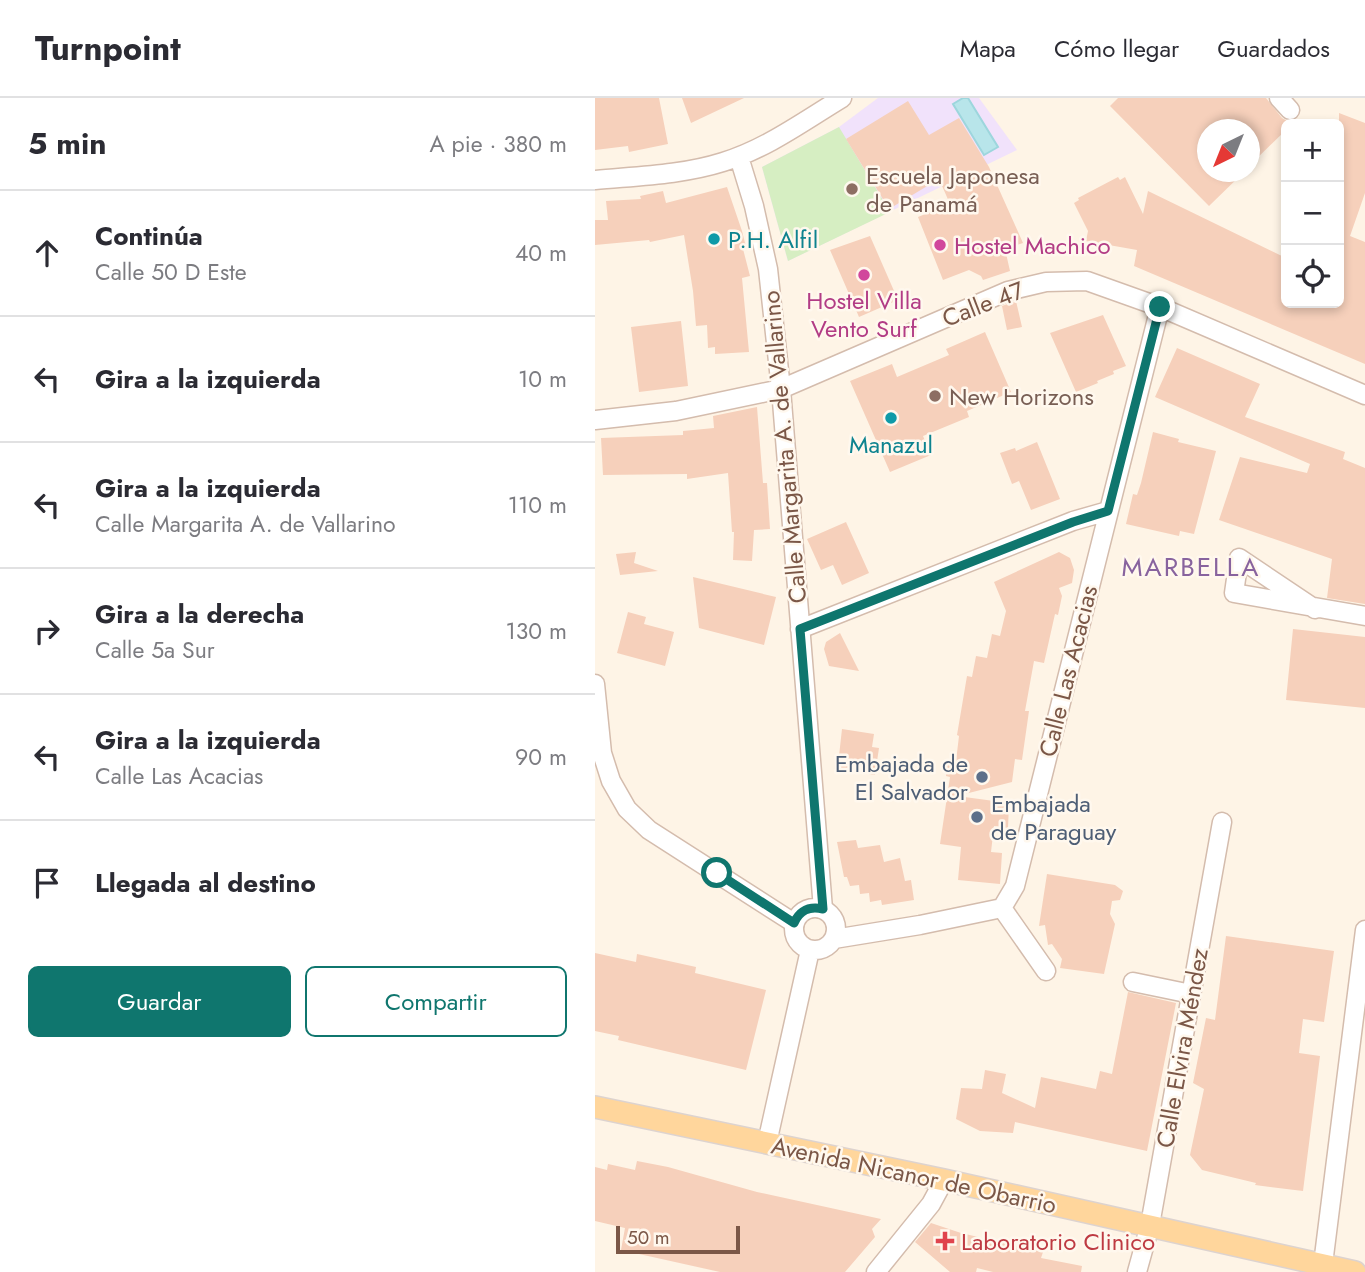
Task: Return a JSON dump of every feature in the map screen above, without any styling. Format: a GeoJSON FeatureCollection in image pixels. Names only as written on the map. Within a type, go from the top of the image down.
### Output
{"type":"FeatureCollection","features":[{"type":"Feature","properties":{"kind":"main road","name":"Avenida Nicanor de Obarrio"},"geometry":{"type":"LineString","coordinates":[[595,1107],[1150,1225],[1323,1269],[1356,1272]]}},
{"type":"Feature","properties":{"kind":"street"},"geometry":{"type":"LineString","coordinates":[[595,180],[666,174],[739,157],[842,98]]}},
{"type":"Feature","properties":{"kind":"street","name":"Calle Margarita A. de Vallarino"},"geometry":{"type":"LineString","coordinates":[[739,157],[754,206],[768,269],[781,389],[823,909]]}},
{"type":"Feature","properties":{"kind":"street","name":"Calle 47"},"geometry":{"type":"LineString","coordinates":[[595,420],[676,411],[781,389],[1008,291],[1046,282],[1087,281],[1160,307],[1365,395]]}},
{"type":"Feature","properties":{"kind":"street","name":"Calle Las Acacias"},"geometry":{"type":"LineString","coordinates":[[1002,908],[1015,886],[1160,307]]}},
{"type":"Feature","properties":{"kind":"street"},"geometry":{"type":"LineString","coordinates":[[800,629],[1073,522],[1108,511]]}},
{"type":"Feature","properties":{"kind":"street"},"geometry":{"type":"LineString","coordinates":[[1315,609],[1365,616]]}},
{"type":"Feature","properties":{"kind":"street"},"geometry":{"type":"LineString","coordinates":[[595,684],[597,733],[602,753],[611,781],[627,809],[649,830],[794,923]]}},
{"type":"Feature","properties":{"kind":"street","name":"Calle Elvira Méndez"},"geometry":{"type":"LineString","coordinates":[[1137,1272],[1150,1225],[1222,822]]}},
{"type":"Feature","properties":{"kind":"street"},"geometry":{"type":"LineString","coordinates":[[834,939],[836,925],[823,909],[809,908],[802,911],[794,923],[794,937],[798,943],[810,950],[824,949],[834,939],[1002,908],[1045,971]]}},
{"type":"Feature","properties":{"kind":"street"},"geometry":{"type":"LineString","coordinates":[[1323,1269],[1365,930]]}},
{"type":"Feature","properties":{"kind":"street"},"geometry":{"type":"LineString","coordinates":[[767,1143],[810,950]]}},
{"type":"Feature","properties":{"kind":"street"},"geometry":{"type":"LineString","coordinates":[[1133,982],[1192,994]]}},
{"type":"Feature","properties":{"kind":"street"},"geometry":{"type":"LineString","coordinates":[[876,1272],[931,1204],[944,1180]]}},
{"type":"Feature","properties":{"kind":"shaded area","name":"Escuela Japonesa de Panamá"},"geometry":{"type":"Polygon","coordinates":[[[878,98],[979,98],[1017,150],[788,261],[762,167],[839,127],[878,98]]]}},
{"type":"Feature","properties":{"kind":"green space"},"geometry":{"type":"Polygon","coordinates":[[[839,127],[890,212],[788,261],[762,167],[839,127]]]}},
{"type":"Feature","properties":{"kind":"water"},"geometry":{"type":"Polygon","coordinates":[[[968,98],[998,147],[984,155],[953,104],[968,98]]]}},
{"type":"Feature","properties":{"kind":"building"},"geometry":{"type":"Polygon","coordinates":[[[595,98],[659,98],[668,144],[629,152],[628,146],[595,150],[595,98]]]}},
{"type":"Feature","properties":{"kind":"building"},"geometry":{"type":"Polygon","coordinates":[[[682,98],[744,98],[691,123],[682,98]]]}},
{"type":"Feature","properties":{"kind":"building"},"geometry":{"type":"Polygon","coordinates":[[[1118,98],[1266,98],[1284,119],[1281,119],[1281,135],[1260,155],[1260,119],[1197,119],[1197,182],[1234,182],[1209,206],[1110,106],[1118,98]]]}},
{"type":"Feature","properties":{"kind":"building"},"geometry":{"type":"Polygon","coordinates":[[[908,101],[929,135],[959,118],[989,167],[1023,243],[1005,249],[1010,271],[983,280],[969,270],[943,280],[918,217],[950,204],[939,179],[889,209],[846,139],[908,101]]]}},
{"type":"Feature","properties":{"kind":"building"},"geometry":{"type":"Polygon","coordinates":[[[1339,113],[1365,123],[1365,193],[1350,236],[1365,242],[1365,364],[1134,266],[1137,250],[1086,241],[1088,231],[1074,203],[1078,198],[1118,177],[1120,180],[1125,177],[1143,214],[1148,191],[1281,256],[1281,308],[1344,308],[1344,119],[1339,119],[1339,113]]]}},
{"type":"Feature","properties":{"kind":"building"},"geometry":{"type":"Polygon","coordinates":[[[727,187],[742,231],[746,247],[743,249],[750,276],[742,278],[749,352],[715,354],[715,347],[708,348],[707,325],[696,326],[684,235],[650,242],[595,245],[595,220],[608,220],[606,201],[641,199],[640,196],[663,191],[666,203],[727,187]]]}},
{"type":"Feature","properties":{"kind":"building","name":"Hostel Villa Vento Surf"},"geometry":{"type":"Polygon","coordinates":[[[870,236],[898,300],[859,317],[830,250],[870,236]]]}},
{"type":"Feature","properties":{"kind":"building"},"geometry":{"type":"Polygon","coordinates":[[[1016,301],[1022,327],[1007,330],[1002,306],[1016,301]]]}},
{"type":"Feature","properties":{"kind":"building"},"geometry":{"type":"Polygon","coordinates":[[[1103,315],[1126,366],[1113,371],[1114,374],[1097,381],[1098,383],[1076,392],[1050,333],[1103,315]]]}},
{"type":"Feature","properties":{"kind":"building"},"geometry":{"type":"Polygon","coordinates":[[[681,321],[688,386],[639,392],[631,327],[681,321]]]}},
{"type":"Feature","properties":{"kind":"building"},"geometry":{"type":"Polygon","coordinates":[[[985,332],[1011,392],[967,411],[969,417],[923,436],[931,455],[890,472],[850,381],[892,364],[897,377],[949,355],[946,349],[985,332]]]}},
{"type":"Feature","properties":{"kind":"building"},"geometry":{"type":"Polygon","coordinates":[[[1177,348],[1260,384],[1245,417],[1345,452],[1343,459],[1365,468],[1365,604],[1327,598],[1332,559],[1219,520],[1240,457],[1307,473],[1310,464],[1155,397],[1177,348]]]}},
{"type":"Feature","properties":{"kind":"building"},"geometry":{"type":"Polygon","coordinates":[[[757,407],[770,529],[754,530],[752,561],[733,560],[734,532],[728,473],[687,479],[687,474],[603,475],[601,438],[683,435],[683,431],[714,428],[713,416],[757,407]]]}},
{"type":"Feature","properties":{"kind":"building"},"geometry":{"type":"Polygon","coordinates":[[[1153,432],[1179,439],[1178,442],[1216,451],[1194,534],[1180,531],[1179,536],[1126,524],[1133,494],[1137,495],[1141,483],[1153,432]]]}},
{"type":"Feature","properties":{"kind":"building"},"geometry":{"type":"Polygon","coordinates":[[[1037,442],[1060,499],[1031,510],[1019,481],[1012,484],[1000,453],[1015,448],[1016,451],[1037,442]]]}},
{"type":"Feature","properties":{"kind":"building"},"geometry":{"type":"Polygon","coordinates":[[[846,522],[869,573],[842,585],[833,565],[821,570],[807,539],[846,522]]]}},
{"type":"Feature","properties":{"kind":"building"},"geometry":{"type":"Polygon","coordinates":[[[636,552],[634,563],[658,571],[620,575],[616,554],[636,552]]]}},
{"type":"Feature","properties":{"kind":"building"},"geometry":{"type":"Polygon","coordinates":[[[1059,552],[1070,558],[1074,570],[1072,583],[1059,588],[1062,596],[1044,663],[1034,661],[1025,711],[1029,711],[1022,760],[1015,759],[1012,782],[957,796],[1009,803],[1008,828],[994,826],[991,852],[1002,853],[1000,884],[958,880],[961,847],[940,844],[950,777],[946,776],[948,760],[956,761],[957,735],[967,676],[972,677],[976,656],[987,658],[992,634],[1000,636],[1006,611],[994,582],[1059,552]]]}},
{"type":"Feature","properties":{"kind":"building"},"geometry":{"type":"Polygon","coordinates":[[[693,577],[776,597],[764,645],[699,628],[693,577]]]}},
{"type":"Feature","properties":{"kind":"building"},"geometry":{"type":"Polygon","coordinates":[[[628,612],[646,617],[644,624],[674,632],[665,666],[617,653],[628,612]]]}},
{"type":"Feature","properties":{"kind":"building"},"geometry":{"type":"Polygon","coordinates":[[[1293,629],[1365,637],[1365,708],[1286,700],[1293,629]]]}},
{"type":"Feature","properties":{"kind":"building"},"geometry":{"type":"Polygon","coordinates":[[[840,633],[859,671],[829,666],[824,649],[826,642],[840,633]]]}},
{"type":"Feature","properties":{"kind":"building"},"geometry":{"type":"Polygon","coordinates":[[[842,729],[874,734],[872,747],[879,748],[875,775],[834,769],[835,756],[839,756],[842,729]]]}},
{"type":"Feature","properties":{"kind":"building"},"geometry":{"type":"Polygon","coordinates":[[[856,840],[858,848],[880,845],[884,862],[900,858],[905,881],[911,880],[914,900],[882,905],[881,900],[870,902],[869,893],[860,894],[859,885],[850,886],[847,877],[844,877],[837,842],[856,840]]]}},
{"type":"Feature","properties":{"kind":"building"},"geometry":{"type":"Polygon","coordinates":[[[1047,874],[1115,885],[1123,891],[1120,900],[1112,901],[1110,914],[1115,924],[1104,974],[1060,968],[1062,959],[1052,944],[1048,945],[1045,925],[1039,926],[1047,874]]]}},
{"type":"Feature","properties":{"kind":"building"},"geometry":{"type":"Polygon","coordinates":[[[1226,936],[1334,951],[1324,1022],[1303,1019],[1299,1053],[1320,1056],[1303,1191],[1255,1185],[1256,1183],[1202,1170],[1190,1155],[1204,1089],[1193,1083],[1206,1018],[1215,1020],[1226,936]]]}},
{"type":"Feature","properties":{"kind":"building"},"geometry":{"type":"Polygon","coordinates":[[[595,953],[636,962],[637,954],[696,967],[695,973],[766,990],[746,1070],[618,1040],[619,1036],[595,1031],[595,953]]]}},
{"type":"Feature","properties":{"kind":"building"},"geometry":{"type":"Polygon","coordinates":[[[1128,992],[1176,1003],[1147,1151],[1015,1122],[1013,1133],[980,1131],[956,1119],[961,1088],[982,1089],[985,1070],[1006,1074],[1002,1093],[1035,1108],[1041,1077],[1096,1089],[1100,1071],[1112,1074],[1128,992]]]}},
{"type":"Feature","properties":{"kind":"building"},"geometry":{"type":"Polygon","coordinates":[[[637,1161],[757,1192],[881,1219],[872,1229],[875,1237],[845,1272],[720,1272],[621,1250],[625,1228],[595,1221],[595,1167],[607,1170],[608,1164],[635,1170],[637,1161]]]}},
{"type":"Feature","properties":{"kind":"building"},"geometry":{"type":"Polygon","coordinates":[[[931,1223],[961,1233],[1043,1252],[1041,1258],[1082,1266],[1081,1272],[993,1272],[977,1268],[976,1272],[950,1272],[915,1242],[931,1223]]]}},
{"type":"Feature","properties":{"kind":"place","name":"Escuela Japonesa de Panamá"},"geometry":{"type":"Point","coordinates":[852,189]}},
{"type":"Feature","properties":{"kind":"place","name":"P.H. Alfil"},"geometry":{"type":"Point","coordinates":[714,239]}},
{"type":"Feature","properties":{"kind":"place","name":"Hostel Machico"},"geometry":{"type":"Point","coordinates":[940,245]}},
{"type":"Feature","properties":{"kind":"place","name":"Hostel Villa Vento Surf"},"geometry":{"type":"Point","coordinates":[864,275]}},
{"type":"Feature","properties":{"kind":"place","name":"New Horizons"},"geometry":{"type":"Point","coordinates":[935,396]}},
{"type":"Feature","properties":{"kind":"place","name":"Manazul"},"geometry":{"type":"Point","coordinates":[891,418]}},
{"type":"Feature","properties":{"kind":"place","name":"Embajada de El Salvador"},"geometry":{"type":"Point","coordinates":[982,777]}},
{"type":"Feature","properties":{"kind":"place","name":"Embajada de Paraguay"},"geometry":{"type":"Point","coordinates":[977,817]}},
{"type":"Feature","properties":{"kind":"place","name":"Laboratorio Clinico"},"geometry":{"type":"Point","coordinates":[945,1241]}},
{"type":"Feature","properties":{"kind":"district","name":"MARBELLA"},"geometry":{"type":"Point","coordinates":[1191,567]}},
{"type":"Feature","properties":{"kind":"route"},"geometry":{"type":"LineString","coordinates":[[717,873],[794,923],[802,911],[809,908],[823,909],[800,629],[1073,522],[1108,511],[1160,307]]}}]}
